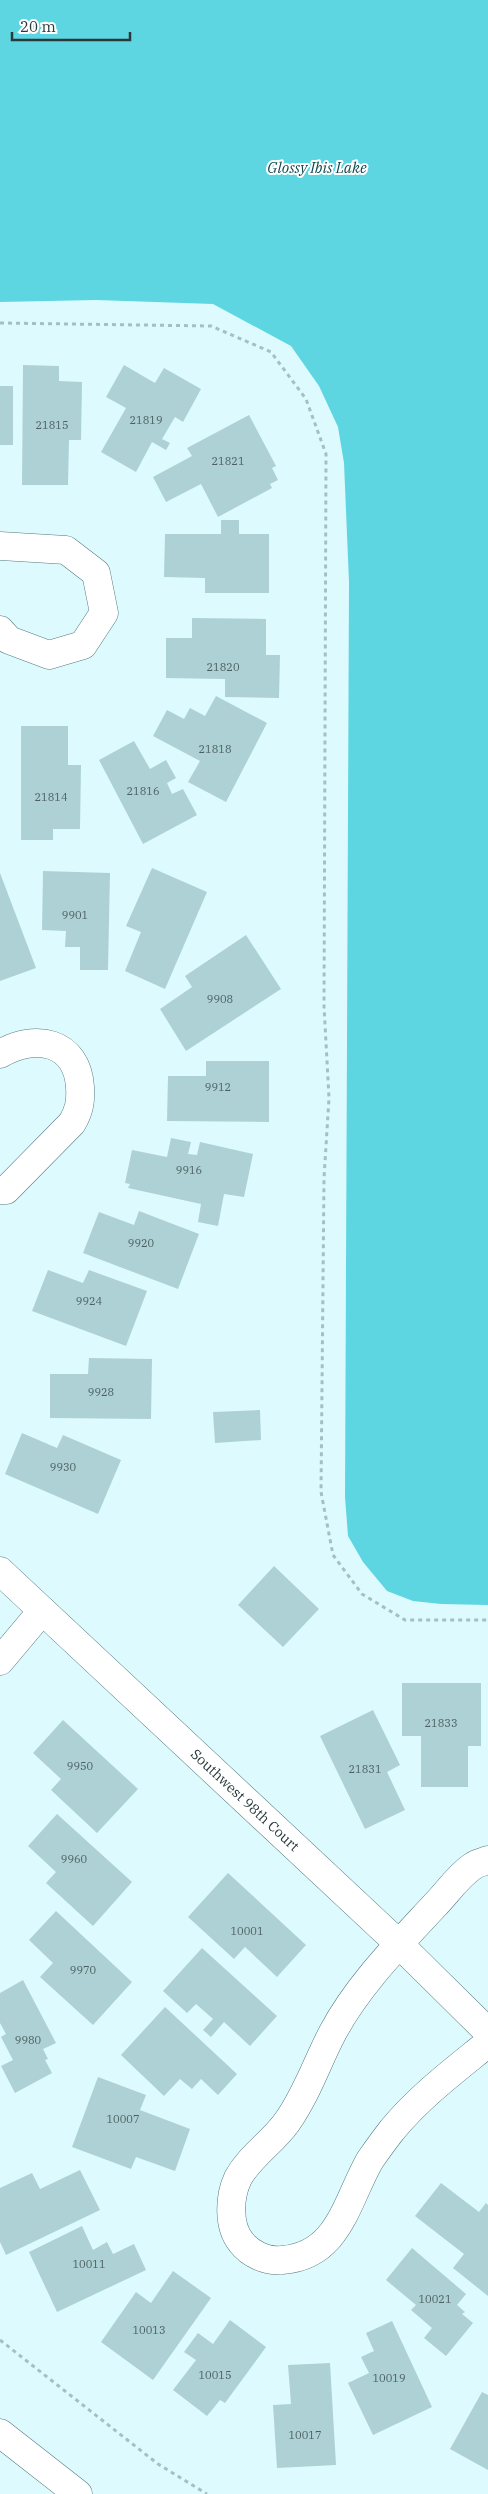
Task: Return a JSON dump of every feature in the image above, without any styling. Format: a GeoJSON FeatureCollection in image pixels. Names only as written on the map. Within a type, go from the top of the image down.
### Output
{"type":"FeatureCollection","features":[{"type":"Feature","properties":{"kind":"street"},"geometry":{"type":"LineString","coordinates":[[0,546],[66,550],[96,573],[104,613],[84,645],[49,655],[9,640],[0,630]]}},
{"type":"Feature","properties":{"kind":"street"},"geometry":{"type":"LineString","coordinates":[[0,1054],[26,1044],[46,1042],[59,1048],[73,1060],[80,1078],[81,1094],[80,1111],[72,1123],[6,1190],[0,1190]]}},
{"type":"Feature","properties":{"kind":"street","name":"Southwest 98th Court"},"geometry":{"type":"LineString","coordinates":[[0,1571],[399,1944],[488,2032]]}},
{"type":"Feature","properties":{"kind":"street"},"geometry":{"type":"LineString","coordinates":[[0,1661],[42,1611]]}},
{"type":"Feature","properties":{"kind":"street"},"geometry":{"type":"LineString","coordinates":[[488,1860],[468,1870],[399,1944],[365,1985],[334,2030],[302,2099],[286,2124],[254,2157],[238,2179],[231,2202],[232,2222],[241,2242],[258,2256],[277,2261],[298,2259],[319,2248],[333,2233],[370,2160],[391,2131],[413,2105],[488,2042]]}},
{"type":"Feature","properties":{"kind":"street"},"geometry":{"type":"LineString","coordinates":[[0,2433],[78,2494]]}},
{"type":"Feature","properties":{"kind":"path"},"geometry":{"type":"LineString","coordinates":[[0,323],[211,326],[271,352],[306,400],[326,454],[324,1006],[329,1098],[324,1178],[322,1492],[333,1555],[362,1594],[405,1620],[488,1620]]}},
{"type":"Feature","properties":{"kind":"path"},"geometry":{"type":"LineString","coordinates":[[0,2340],[158,2464],[207,2494]]}},
{"type":"Feature","properties":{"kind":"water","name":"Glossy Ibis Lake"},"geometry":{"type":"Polygon","coordinates":[[[0,0],[488,0],[488,1605],[441,1604],[413,1601],[387,1591],[363,1562],[348,1536],[345,1497],[349,582],[344,463],[338,427],[319,386],[291,346],[213,304],[96,300],[0,302],[0,0]]]}},
{"type":"Feature","properties":{"kind":"building"},"geometry":{"type":"Polygon","coordinates":[[[23,365],[59,366],[59,381],[82,382],[81,440],[69,440],[68,485],[22,485],[23,365]]]}},
{"type":"Feature","properties":{"kind":"building"},"geometry":{"type":"Polygon","coordinates":[[[124,365],[155,383],[164,368],[201,389],[183,422],[175,417],[162,439],[170,443],[166,450],[152,442],[136,472],[101,452],[126,408],[106,397],[124,365]]]}},
{"type":"Feature","properties":{"kind":"building"},"geometry":{"type":"Polygon","coordinates":[[[0,386],[13,386],[13,445],[0,445],[0,386]]]}},
{"type":"Feature","properties":{"kind":"building"},"geometry":{"type":"Polygon","coordinates":[[[249,415],[276,466],[272,468],[278,480],[270,484],[272,488],[218,517],[201,484],[166,502],[153,477],[192,456],[187,448],[249,415]]]}},
{"type":"Feature","properties":{"kind":"building"},"geometry":{"type":"Polygon","coordinates":[[[221,520],[239,520],[239,534],[269,534],[269,593],[205,593],[205,578],[164,577],[165,534],[221,534],[221,520]]]}},
{"type":"Feature","properties":{"kind":"building"},"geometry":{"type":"Polygon","coordinates":[[[192,618],[266,619],[266,655],[280,655],[279,698],[225,697],[225,679],[166,678],[166,638],[192,638],[192,618]]]}},
{"type":"Feature","properties":{"kind":"building"},"geometry":{"type":"Polygon","coordinates":[[[216,696],[267,723],[226,802],[188,782],[200,761],[153,736],[167,710],[184,719],[190,708],[205,716],[216,696]]]}},
{"type":"Feature","properties":{"kind":"building"},"geometry":{"type":"Polygon","coordinates":[[[21,726],[68,726],[68,765],[81,765],[80,829],[53,829],[53,840],[21,840],[21,726]]]}},
{"type":"Feature","properties":{"kind":"building"},"geometry":{"type":"Polygon","coordinates":[[[134,741],[150,769],[166,760],[176,778],[167,783],[172,794],[183,789],[197,815],[143,844],[99,760],[134,741]]]}},
{"type":"Feature","properties":{"kind":"building"},"geometry":{"type":"Polygon","coordinates":[[[152,868],[207,892],[165,989],[125,971],[141,932],[126,926],[152,868]]]}},
{"type":"Feature","properties":{"kind":"building"},"geometry":{"type":"Polygon","coordinates":[[[43,871],[110,873],[108,970],[80,970],[80,947],[65,947],[66,931],[42,930],[43,871]]]}},
{"type":"Feature","properties":{"kind":"building"},"geometry":{"type":"Polygon","coordinates":[[[0,873],[36,968],[0,981],[0,873]]]}},
{"type":"Feature","properties":{"kind":"building"},"geometry":{"type":"Polygon","coordinates":[[[246,935],[281,989],[186,1051],[160,1009],[192,987],[185,976],[246,935]]]}},
{"type":"Feature","properties":{"kind":"building"},"geometry":{"type":"Polygon","coordinates":[[[206,1061],[269,1061],[269,1122],[167,1121],[168,1076],[206,1076],[206,1061]]]}},
{"type":"Feature","properties":{"kind":"building"},"geometry":{"type":"Polygon","coordinates":[[[171,1138],[191,1142],[188,1154],[197,1155],[200,1142],[253,1154],[244,1197],[224,1194],[218,1226],[198,1222],[201,1204],[128,1188],[130,1184],[125,1183],[132,1150],[167,1157],[171,1138]]]}},
{"type":"Feature","properties":{"kind":"building"},"geometry":{"type":"Polygon","coordinates":[[[139,1211],[199,1234],[178,1289],[83,1253],[99,1212],[134,1225],[139,1211]]]}},
{"type":"Feature","properties":{"kind":"building"},"geometry":{"type":"Polygon","coordinates":[[[48,1270],[83,1283],[89,1270],[147,1291],[126,1346],[32,1311],[48,1270]]]}},
{"type":"Feature","properties":{"kind":"building"},"geometry":{"type":"Polygon","coordinates":[[[89,1358],[152,1359],[151,1419],[50,1418],[50,1374],[88,1374],[89,1358]]]}},
{"type":"Feature","properties":{"kind":"building"},"geometry":{"type":"Polygon","coordinates":[[[260,1410],[261,1440],[215,1443],[213,1412],[260,1410]]]}},
{"type":"Feature","properties":{"kind":"building"},"geometry":{"type":"Polygon","coordinates":[[[22,1433],[57,1448],[63,1435],[121,1460],[98,1514],[5,1474],[22,1433]]]}},
{"type":"Feature","properties":{"kind":"building"},"geometry":{"type":"Polygon","coordinates":[[[274,1566],[319,1609],[283,1647],[238,1605],[274,1566]]]}},
{"type":"Feature","properties":{"kind":"building"},"geometry":{"type":"Polygon","coordinates":[[[402,1683],[481,1683],[481,1746],[468,1746],[468,1787],[421,1787],[421,1736],[402,1736],[402,1683]]]}},
{"type":"Feature","properties":{"kind":"building"},"geometry":{"type":"Polygon","coordinates":[[[373,1710],[400,1765],[387,1772],[405,1810],[365,1829],[320,1736],[373,1710]]]}},
{"type":"Feature","properties":{"kind":"building"},"geometry":{"type":"Polygon","coordinates":[[[63,1720],[138,1789],[97,1833],[51,1790],[61,1779],[33,1753],[63,1720]]]}},
{"type":"Feature","properties":{"kind":"building"},"geometry":{"type":"Polygon","coordinates":[[[57,1814],[132,1882],[93,1926],[46,1883],[56,1872],[28,1846],[57,1814]]]}},
{"type":"Feature","properties":{"kind":"building"},"geometry":{"type":"Polygon","coordinates":[[[228,1873],[306,1945],[277,1977],[245,1947],[234,1959],[188,1917],[228,1873]]]}},
{"type":"Feature","properties":{"kind":"building"},"geometry":{"type":"Polygon","coordinates":[[[56,1911],[132,1982],[93,2025],[40,1977],[53,1963],[29,1940],[56,1911]]]}},
{"type":"Feature","properties":{"kind":"building"},"geometry":{"type":"Polygon","coordinates":[[[202,1948],[277,2016],[250,2046],[224,2022],[211,2037],[203,2030],[213,2019],[196,2004],[187,2013],[163,1991],[202,1948]]]}},
{"type":"Feature","properties":{"kind":"building"},"geometry":{"type":"Polygon","coordinates":[[[23,1980],[56,2043],[43,2049],[48,2059],[45,2060],[52,2073],[15,2093],[1,2066],[13,2060],[1,2037],[6,2034],[0,2023],[0,1993],[23,1980]]]}},
{"type":"Feature","properties":{"kind":"building"},"geometry":{"type":"Polygon","coordinates":[[[165,2007],[237,2074],[218,2095],[201,2079],[192,2089],[180,2079],[164,2096],[121,2055],[165,2007]]]}},
{"type":"Feature","properties":{"kind":"building"},"geometry":{"type":"Polygon","coordinates":[[[98,2077],[146,2095],[140,2110],[190,2129],[175,2171],[136,2157],[131,2169],[72,2147],[98,2077]]]}},
{"type":"Feature","properties":{"kind":"building"},"geometry":{"type":"Polygon","coordinates":[[[80,2170],[100,2210],[6,2255],[0,2242],[0,2188],[32,2173],[40,2189],[80,2170]]]}},
{"type":"Feature","properties":{"kind":"building"},"geometry":{"type":"Polygon","coordinates":[[[441,2183],[479,2212],[486,2203],[488,2205],[488,2296],[453,2268],[464,2254],[415,2216],[441,2183]]]}},
{"type":"Feature","properties":{"kind":"building"},"geometry":{"type":"Polygon","coordinates":[[[82,2226],[93,2250],[107,2242],[113,2254],[134,2244],[146,2270],[57,2312],[29,2252],[82,2226]]]}},
{"type":"Feature","properties":{"kind":"building"},"geometry":{"type":"Polygon","coordinates":[[[412,2248],[466,2294],[457,2305],[465,2312],[462,2314],[473,2323],[446,2356],[424,2338],[432,2328],[411,2310],[416,2305],[386,2280],[412,2248]]]}},
{"type":"Feature","properties":{"kind":"building"},"geometry":{"type":"Polygon","coordinates":[[[173,2271],[211,2298],[153,2380],[101,2342],[136,2292],[151,2303],[173,2271]]]}},
{"type":"Feature","properties":{"kind":"building"},"geometry":{"type":"Polygon","coordinates":[[[230,2320],[266,2347],[225,2403],[220,2400],[207,2416],[173,2390],[196,2360],[184,2352],[198,2333],[213,2344],[230,2320]]]}},
{"type":"Feature","properties":{"kind":"building"},"geometry":{"type":"Polygon","coordinates":[[[392,2321],[432,2407],[373,2435],[348,2383],[369,2373],[361,2357],[374,2351],[366,2333],[392,2321]]]}},
{"type":"Feature","properties":{"kind":"building"},"geometry":{"type":"Polygon","coordinates":[[[330,2363],[336,2465],[277,2468],[273,2405],[291,2404],[288,2365],[330,2363]]]}},
{"type":"Feature","properties":{"kind":"building"},"geometry":{"type":"Polygon","coordinates":[[[482,2392],[488,2395],[488,2470],[450,2449],[482,2392]]]}}]}
